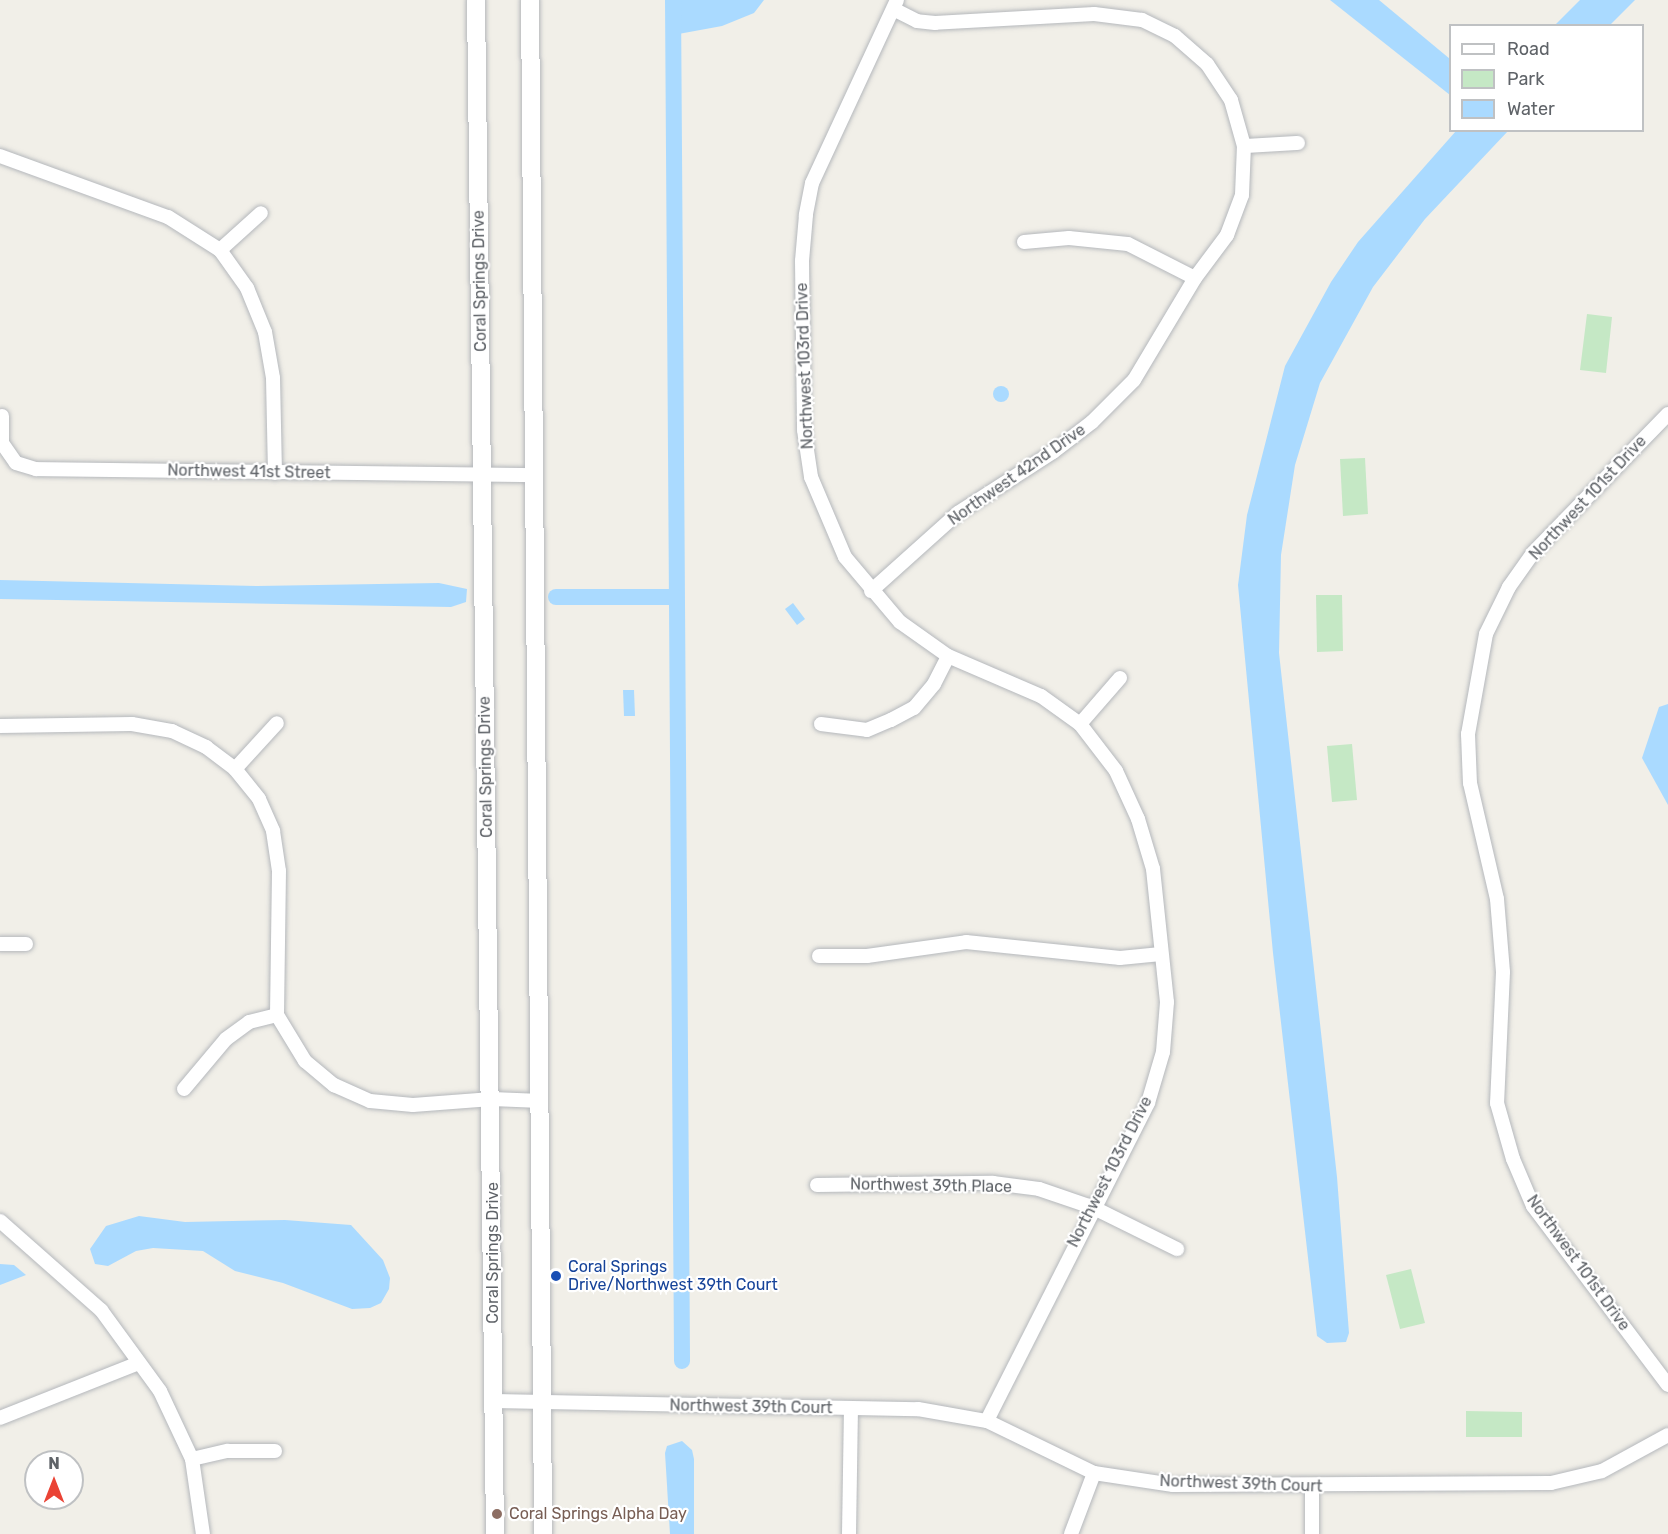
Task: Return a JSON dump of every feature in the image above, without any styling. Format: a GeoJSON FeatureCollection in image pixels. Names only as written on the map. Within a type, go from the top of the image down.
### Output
{"type":"FeatureCollection","features":[{"type":"Feature","properties":{"kind":"main road","name":"Coral Springs Drive"},"geometry":{"type":"LineString","coordinates":[[476,0],[492,1099],[495,1534]]}},
{"type":"Feature","properties":{"kind":"main road"},"geometry":{"type":"LineString","coordinates":[[530,0],[543,1534]]}},
{"type":"Feature","properties":{"kind":"street","name":"Northwest 42nd Drive"},"geometry":{"type":"LineString","coordinates":[[871,591],[958,513],[1053,453],[1092,422],[1134,380],[1195,278],[1227,235],[1242,195],[1244,146],[1232,100],[1207,64],[1175,36],[1142,20],[1094,14],[935,23],[917,21],[896,5]]}},
{"type":"Feature","properties":{"kind":"street","name":"Northwest 103rd Drive"},"geometry":{"type":"LineString","coordinates":[[896,5],[873,48],[813,183],[802,261],[804,430],[811,477],[845,557],[871,591],[900,622],[948,656],[1041,696],[1080,724],[1116,771],[1138,819],[1152,869],[1167,1002],[1163,1053],[1149,1103],[1092,1207],[987,1421]]}},
{"type":"Feature","properties":{"kind":"street"},"geometry":{"type":"LineString","coordinates":[[1244,146],[1298,142]]}},
{"type":"Feature","properties":{"kind":"street"},"geometry":{"type":"LineString","coordinates":[[0,156],[168,217],[220,250],[247,288],[265,332],[273,378],[275,473]]}},
{"type":"Feature","properties":{"kind":"street"},"geometry":{"type":"LineString","coordinates":[[220,250],[261,213]]}},
{"type":"Feature","properties":{"kind":"street"},"geometry":{"type":"LineString","coordinates":[[1024,242],[1069,238],[1128,243],[1195,278]]}},
{"type":"Feature","properties":{"kind":"street","name":"Northwest 101st Drive"},"geometry":{"type":"LineString","coordinates":[[1668,414],[1533,553],[1509,587],[1486,634],[1468,734],[1470,783],[1497,900],[1503,972],[1497,1103],[1513,1159],[1533,1206],[1668,1386]]}},
{"type":"Feature","properties":{"kind":"street","name":"Northwest 41st Street"},"geometry":{"type":"LineString","coordinates":[[2,416],[2,443],[16,463],[36,469],[534,475]]}},
{"type":"Feature","properties":{"kind":"street"},"geometry":{"type":"LineString","coordinates":[[820,724],[867,730],[914,708],[934,684],[948,656]]}},
{"type":"Feature","properties":{"kind":"street"},"geometry":{"type":"LineString","coordinates":[[1080,724],[1120,678]]}},
{"type":"Feature","properties":{"kind":"street"},"geometry":{"type":"LineString","coordinates":[[235,769],[277,723]]}},
{"type":"Feature","properties":{"kind":"street"},"geometry":{"type":"LineString","coordinates":[[0,726],[132,724],[172,731],[206,747],[235,769],[259,799],[273,831],[279,872],[277,1015],[305,1061],[334,1085],[370,1101],[413,1105],[492,1099],[541,1101]]}},
{"type":"Feature","properties":{"kind":"street"},"geometry":{"type":"LineString","coordinates":[[819,956],[867,956],[966,942],[1120,958],[1161,954]]}},
{"type":"Feature","properties":{"kind":"street"},"geometry":{"type":"LineString","coordinates":[[0,944],[26,944]]}},
{"type":"Feature","properties":{"kind":"street"},"geometry":{"type":"LineString","coordinates":[[184,1089],[226,1039],[249,1022],[277,1015]]}},
{"type":"Feature","properties":{"kind":"street","name":"Northwest 39th Place"},"geometry":{"type":"LineString","coordinates":[[816,1185],[993,1183],[1039,1189],[1092,1207],[1177,1249]]}},
{"type":"Feature","properties":{"kind":"street"},"geometry":{"type":"LineString","coordinates":[[0,1221],[101,1310],[160,1391],[192,1459],[203,1534]]}},
{"type":"Feature","properties":{"kind":"street"},"geometry":{"type":"LineString","coordinates":[[0,1418],[139,1363]]}},
{"type":"Feature","properties":{"kind":"street","name":"Northwest 39th Court"},"geometry":{"type":"LineString","coordinates":[[494,1401],[918,1409],[987,1421],[1094,1473],[1173,1485],[1312,1487],[1551,1483],[1602,1471],[1668,1435]]}},
{"type":"Feature","properties":{"kind":"street"},"geometry":{"type":"LineString","coordinates":[[849,1534],[851,1409]]}},
{"type":"Feature","properties":{"kind":"street"},"geometry":{"type":"LineString","coordinates":[[192,1459],[228,1451],[275,1451]]}},
{"type":"Feature","properties":{"kind":"street"},"geometry":{"type":"LineString","coordinates":[[1071,1534],[1094,1473]]}},
{"type":"Feature","properties":{"kind":"street"},"geometry":{"type":"LineString","coordinates":[[1312,1487],[1312,1534]]}},
{"type":"Feature","properties":{"kind":"green space"},"geometry":{"type":"Polygon","coordinates":[[[1587,314],[1612,317],[1606,373],[1580,370],[1587,314]]]}},
{"type":"Feature","properties":{"kind":"green space"},"geometry":{"type":"Polygon","coordinates":[[[1365,458],[1368,514],[1343,516],[1340,459],[1365,458]]]}},
{"type":"Feature","properties":{"kind":"green space"},"geometry":{"type":"Polygon","coordinates":[[[1316,595],[1342,595],[1343,651],[1317,652],[1316,595]]]}},
{"type":"Feature","properties":{"kind":"green space"},"geometry":{"type":"Polygon","coordinates":[[[1352,744],[1357,800],[1332,802],[1327,746],[1352,744]]]}},
{"type":"Feature","properties":{"kind":"green space"},"geometry":{"type":"Polygon","coordinates":[[[1411,1269],[1425,1323],[1400,1329],[1386,1275],[1411,1269]]]}},
{"type":"Feature","properties":{"kind":"green space"},"geometry":{"type":"Polygon","coordinates":[[[1466,1411],[1522,1412],[1522,1437],[1466,1437],[1466,1411]]]}},
{"type":"Feature","properties":{"kind":"water"},"geometry":{"type":"Polygon","coordinates":[[[673,0],[764,0],[754,13],[722,26],[673,35],[673,0]]]}},
{"type":"Feature","properties":{"kind":"water"},"geometry":{"type":"Polygon","coordinates":[[[1330,0],[1379,0],[1449,58],[1449,94],[1330,0]]]}},
{"type":"Feature","properties":{"kind":"water"},"geometry":{"type":"Polygon","coordinates":[[[1580,0],[1635,0],[1611,24],[1556,24],[1580,0]]]}},
{"type":"Feature","properties":{"kind":"water"},"geometry":{"type":"Polygon","coordinates":[[[1455,132],[1507,132],[1425,219],[1373,287],[1320,383],[1295,465],[1281,555],[1279,653],[1337,1177],[1349,1333],[1346,1342],[1327,1343],[1317,1336],[1273,953],[1238,585],[1247,515],[1285,366],[1331,282],[1358,242],[1455,132]]]}},
{"type":"Feature","properties":{"kind":"water"},"geometry":{"type":"Polygon","coordinates":[[[1001,386],[1009,394],[1001,402],[993,394],[1001,386]]]}},
{"type":"Feature","properties":{"kind":"water"},"geometry":{"type":"Polygon","coordinates":[[[0,580],[257,586],[439,583],[467,589],[466,602],[451,607],[0,599],[0,580]]]}},
{"type":"Feature","properties":{"kind":"water"},"geometry":{"type":"Polygon","coordinates":[[[793,603],[805,619],[797,625],[785,609],[793,603]]]}},
{"type":"Feature","properties":{"kind":"water"},"geometry":{"type":"Polygon","coordinates":[[[623,690],[634,690],[635,716],[624,716],[623,690]]]}},
{"type":"Feature","properties":{"kind":"water"},"geometry":{"type":"Polygon","coordinates":[[[1668,704],[1668,805],[1642,758],[1659,707],[1668,704]]]}},
{"type":"Feature","properties":{"kind":"water"},"geometry":{"type":"Polygon","coordinates":[[[139,1216],[185,1222],[285,1220],[351,1225],[383,1260],[390,1278],[389,1289],[381,1303],[370,1308],[352,1309],[283,1283],[235,1271],[203,1251],[153,1248],[136,1251],[108,1266],[95,1264],[90,1249],[106,1226],[139,1216]]]}},
{"type":"Feature","properties":{"kind":"water"},"geometry":{"type":"Polygon","coordinates":[[[0,1264],[14,1265],[26,1275],[0,1285],[0,1264]]]}},
{"type":"Feature","properties":{"kind":"water"},"geometry":{"type":"Polygon","coordinates":[[[682,1441],[692,1450],[694,1459],[694,1534],[670,1534],[665,1453],[667,1446],[682,1441]]]}},
{"type":"Feature","properties":{"kind":"waterway"},"geometry":{"type":"LineString","coordinates":[[673,0],[682,1361]]}},
{"type":"Feature","properties":{"kind":"waterway"},"geometry":{"type":"LineString","coordinates":[[556,597],[675,597]]}},
{"type":"Feature","properties":{"kind":"place","name":"Coral Springs Drive/Northwest 39th Court"},"geometry":{"type":"Point","coordinates":[556,1276]}},
{"type":"Feature","properties":{"kind":"place","name":"Coral Springs Alpha Day"},"geometry":{"type":"Point","coordinates":[497,1514]}}]}
